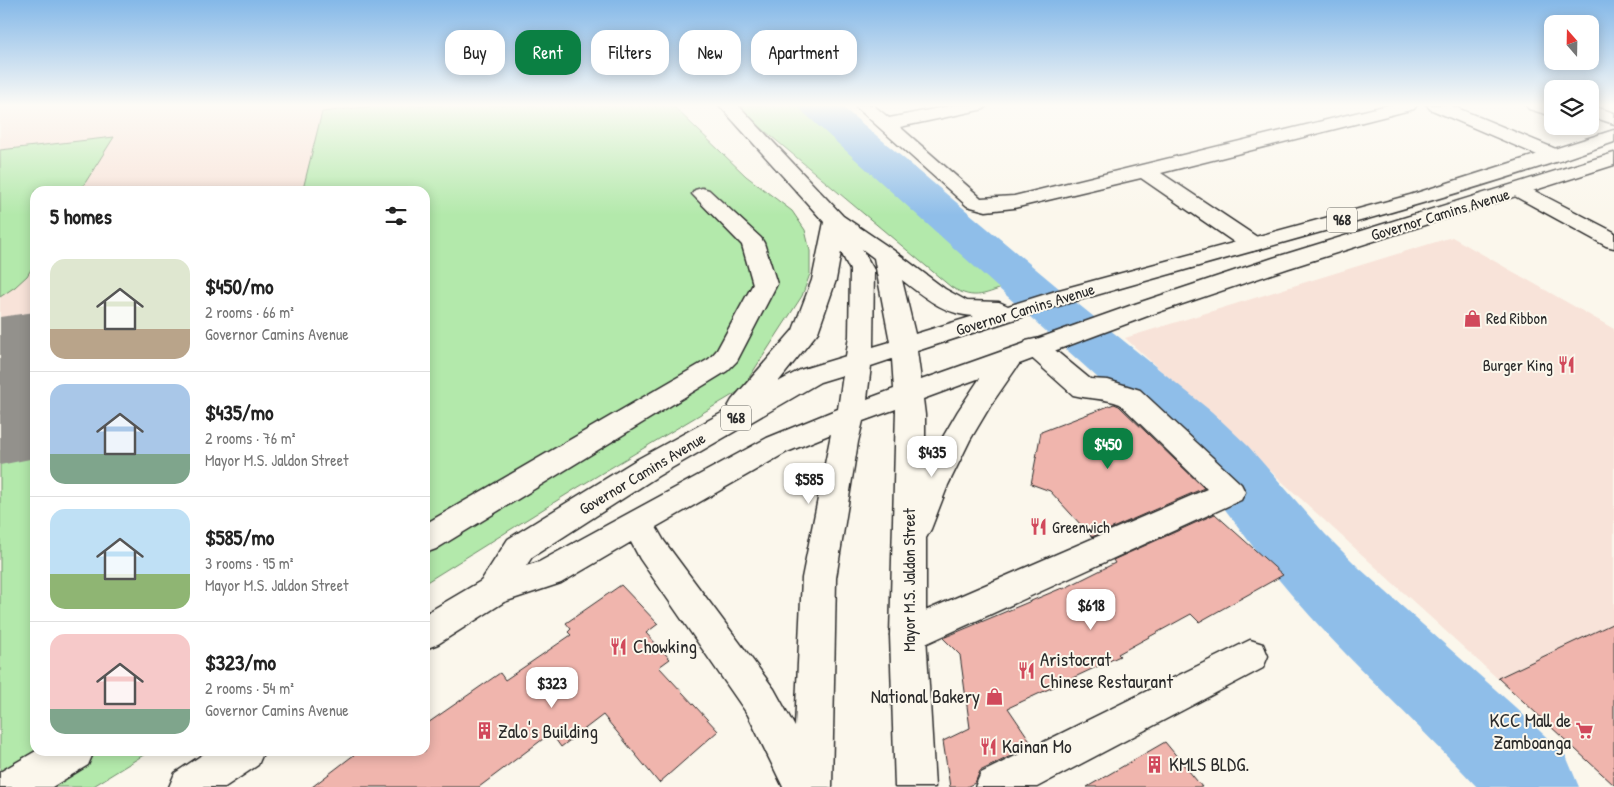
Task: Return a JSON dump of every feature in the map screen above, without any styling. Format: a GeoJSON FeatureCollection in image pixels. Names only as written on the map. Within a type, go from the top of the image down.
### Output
{"type":"FeatureCollection","features":[{"type":"Feature","properties":{"kind":"main road"},"geometry":{"type":"LineString","coordinates":[[762,142],[835,221],[885,255],[936,294],[962,308],[1018,310]]}},
{"type":"Feature","properties":{"kind":"main road"},"geometry":{"type":"LineString","coordinates":[[907,142],[941,171],[966,196],[974,202],[986,205],[1014,202],[1262,142]]}},
{"type":"Feature","properties":{"kind":"main road"},"geometry":{"type":"LineString","coordinates":[[1522,142],[1556,156]]}},
{"type":"Feature","properties":{"kind":"main road","name":"Governor Camins Avenue"},"geometry":{"type":"LineString","coordinates":[[493,591],[520,548],[647,468],[810,376],[1068,295],[1408,201],[1556,156],[1595,142]]}},
{"type":"Feature","properties":{"kind":"main road","name":"Governor Camins Avenue"},"geometry":{"type":"LineString","coordinates":[[430,630],[493,591],[549,573],[686,494],[777,445],[851,415],[1100,324],[1282,263],[1614,159]]}},
{"type":"Feature","properties":{"kind":"main road"},"geometry":{"type":"LineString","coordinates":[[1145,171],[1252,244]]}},
{"type":"Feature","properties":{"kind":"main road"},"geometry":{"type":"LineString","coordinates":[[1518,190],[1614,241]]}},
{"type":"Feature","properties":{"kind":"main road"},"geometry":{"type":"LineString","coordinates":[[430,537],[718,365],[728,355],[765,284],[753,243],[702,194]]}},
{"type":"Feature","properties":{"kind":"main road"},"geometry":{"type":"LineString","coordinates":[[812,787],[820,578],[844,442],[851,415],[862,336],[862,270],[835,221]]}},
{"type":"Feature","properties":{"kind":"main road"},"geometry":{"type":"LineString","coordinates":[[730,422],[805,332],[824,280],[835,221]]}},
{"type":"Feature","properties":{"kind":"main road","name":"Mayor M.S. Jaldon Street"},"geometry":{"type":"LineString","coordinates":[[885,255],[902,326],[911,415],[907,552],[908,635],[915,787]]}},
{"type":"Feature","properties":{"kind":"main road"},"geometry":{"type":"LineString","coordinates":[[907,552],[924,503],[949,454],[991,381],[1032,348],[1083,388],[1108,389],[1130,397],[1230,492],[908,635]]}},
{"type":"Feature","properties":{"kind":"main road"},"geometry":{"type":"LineString","coordinates":[[637,523],[652,550],[761,702],[805,787]]}},
{"type":"Feature","properties":{"kind":"main road"},"geometry":{"type":"LineString","coordinates":[[995,787],[1250,656]]}},
{"type":"Feature","properties":{"kind":"main road"},"geometry":{"type":"LineString","coordinates":[[14,787],[66,756]]}},
{"type":"Feature","properties":{"kind":"main road"},"geometry":{"type":"LineString","coordinates":[[189,787],[236,756]]}},
{"type":"Feature","properties":{"kind":"shaded area"},"geometry":{"type":"Polygon","coordinates":[[[0,142],[710,142],[746,176],[792,211],[805,230],[810,251],[810,274],[802,296],[747,383],[430,580],[430,186],[30,186],[30,756],[142,756],[92,787],[0,787],[0,142]]]}},
{"type":"Feature","properties":{"kind":"shaded area"},"geometry":{"type":"Polygon","coordinates":[[[1452,237],[1614,329],[1614,785],[1125,338],[1452,237]]]}},
{"type":"Feature","properties":{"kind":"green space"},"geometry":{"type":"Polygon","coordinates":[[[73,142],[111,142],[83,186],[30,186],[30,271],[15,287],[0,297],[0,150],[73,142]]]}},
{"type":"Feature","properties":{"kind":"green space"},"geometry":{"type":"Polygon","coordinates":[[[315,142],[710,142],[746,176],[792,211],[805,230],[810,251],[810,274],[802,296],[741,390],[577,488],[430,580],[430,186],[304,186],[315,142]]]}},
{"type":"Feature","properties":{"kind":"green space"},"geometry":{"type":"Polygon","coordinates":[[[778,142],[847,142],[1011,285],[981,295],[967,294],[951,287],[778,142]]]}},
{"type":"Feature","properties":{"kind":"green space"},"geometry":{"type":"Polygon","coordinates":[[[30,445],[30,756],[142,756],[92,787],[0,787],[0,450],[30,445]]]}},
{"type":"Feature","properties":{"kind":"building"},"geometry":{"type":"Polygon","coordinates":[[[1114,404],[1119,406],[1204,488],[1092,537],[1050,491],[1031,484],[1041,432],[1114,404]]]}},
{"type":"Feature","properties":{"kind":"building"},"geometry":{"type":"Polygon","coordinates":[[[1215,514],[1283,575],[1199,622],[1191,614],[1118,654],[1120,656],[1008,708],[1033,745],[980,771],[975,783],[966,787],[950,787],[943,741],[970,728],[960,655],[943,638],[1063,589],[1115,563],[1113,560],[1215,514]]]}},
{"type":"Feature","properties":{"kind":"building"},"geometry":{"type":"Polygon","coordinates":[[[621,585],[658,624],[646,633],[670,659],[659,667],[718,731],[659,783],[603,715],[561,747],[551,733],[479,787],[312,787],[352,756],[430,756],[430,722],[500,673],[505,680],[571,635],[568,632],[571,629],[566,623],[621,585]]]}},
{"type":"Feature","properties":{"kind":"building","name":"KCC Mall de Zamboanga"},"geometry":{"type":"Polygon","coordinates":[[[1614,623],[1614,785],[1498,678],[1614,623]]]}},
{"type":"Feature","properties":{"kind":"building","name":"KMLS BLDG."},"geometry":{"type":"Polygon","coordinates":[[[1165,742],[1202,787],[1087,787],[1165,742]]]}},
{"type":"Feature","properties":{"kind":"waterway"},"geometry":{"type":"LineString","coordinates":[[860,142],[1054,311],[1191,427],[1225,462],[1300,554],[1332,589],[1460,711],[1535,787]]}},
{"type":"Feature","properties":{"kind":"taxiway"},"geometry":{"type":"LineString","coordinates":[[19,388],[30,369]]}},
{"type":"Feature","properties":{"kind":"runway"},"geometry":{"type":"LineString","coordinates":[[0,391],[30,386]]}},
{"type":"Feature","properties":{"kind":"place","name":"Red Ribbon"},"geometry":{"type":"Point","coordinates":[1472,318]}},
{"type":"Feature","properties":{"kind":"place","name":"Burger King"},"geometry":{"type":"Point","coordinates":[1567,365]}},
{"type":"Feature","properties":{"kind":"place","name":"Greenwich"},"geometry":{"type":"Point","coordinates":[1038,527]}},
{"type":"Feature","properties":{"kind":"place","name":"Chowking"},"geometry":{"type":"Point","coordinates":[619,646]}},
{"type":"Feature","properties":{"kind":"place","name":"Aristocrat Chinese Restaurant"},"geometry":{"type":"Point","coordinates":[1026,670]}},
{"type":"Feature","properties":{"kind":"place","name":"National Bakery"},"geometry":{"type":"Point","coordinates":[994,696]}},
{"type":"Feature","properties":{"kind":"place","name":"Zalo's Building"},"geometry":{"type":"Point","coordinates":[484,731]}},
{"type":"Feature","properties":{"kind":"place","name":"KCC Mall de Zamboanga"},"geometry":{"type":"Point","coordinates":[1585,731]}},
{"type":"Feature","properties":{"kind":"place","name":"Kainan Mo"},"geometry":{"type":"Point","coordinates":[988,746]}},
{"type":"Feature","properties":{"kind":"place","name":"KMLS BLDG."},"geometry":{"type":"Point","coordinates":[1155,764]}}]}
